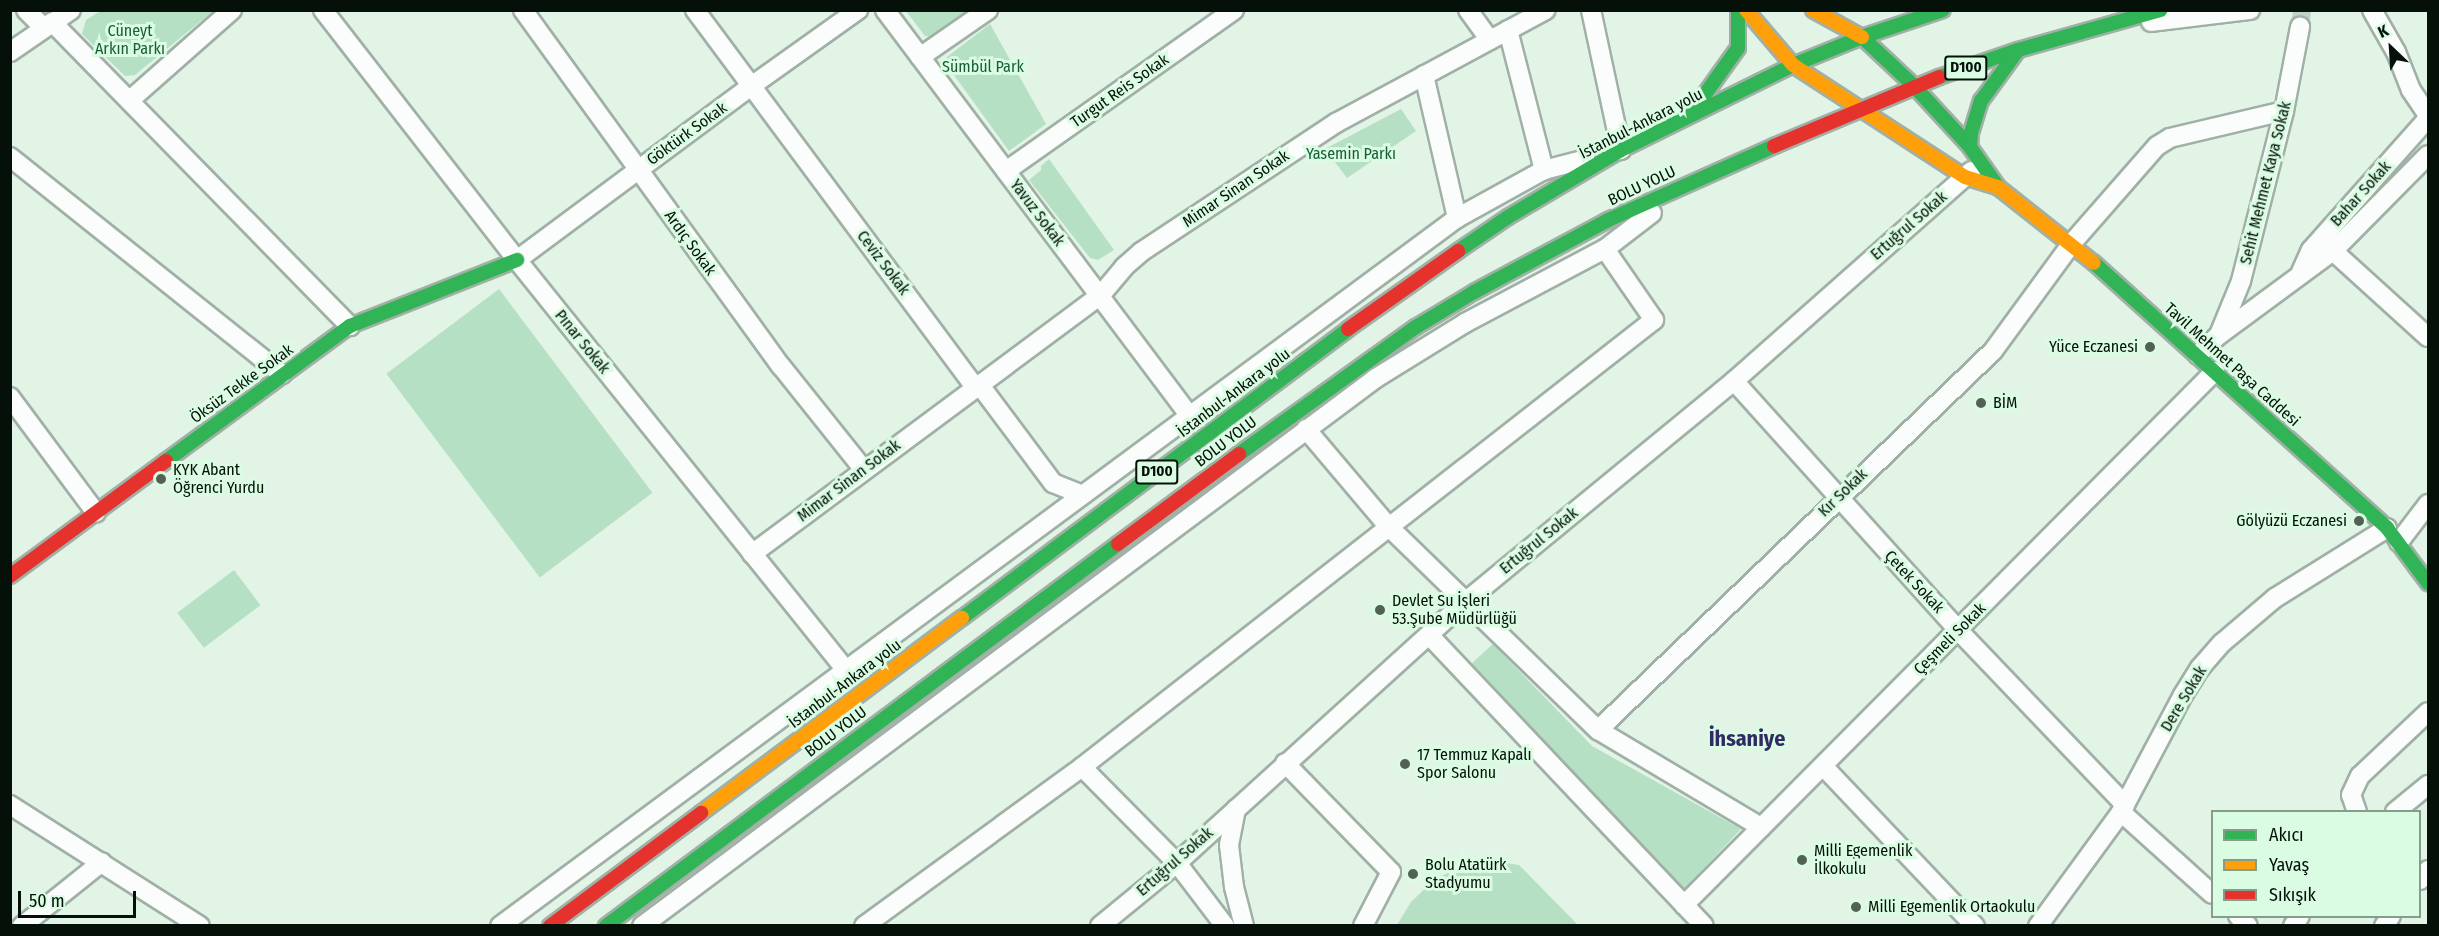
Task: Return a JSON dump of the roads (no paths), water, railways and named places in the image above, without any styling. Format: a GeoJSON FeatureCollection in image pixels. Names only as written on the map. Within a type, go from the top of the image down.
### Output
{"type":"FeatureCollection","features":[{"type":"Feature","properties":{"kind":"main road"},"geometry":{"type":"LineString","coordinates":[[1687,117],[1731,61],[1738,48],[1740,37],[1738,10]]}},
{"type":"Feature","properties":{"kind":"main road"},"geometry":{"type":"LineString","coordinates":[[1746,10],[1793,65],[1965,177],[1998,186]]}},
{"type":"Feature","properties":{"kind":"main road"},"geometry":{"type":"LineString","coordinates":[[1813,10],[1862,37],[1914,86],[1976,154],[1998,186]]}},
{"type":"Feature","properties":{"kind":"main road","name":"D100"},"geometry":{"type":"LineString","coordinates":[[1862,37],[1943,10]]}},
{"type":"Feature","properties":{"kind":"main road","name":"D100"},"geometry":{"type":"LineString","coordinates":[[1858,109],[1914,86],[2018,50],[2160,10]]}},
{"type":"Feature","properties":{"kind":"main road","name":"İstanbul-Ankara yolu"},"geometry":{"type":"LineString","coordinates":[[550,926],[1388,299],[1508,217],[1622,150],[1793,65],[1862,37]]}},
{"type":"Feature","properties":{"kind":"main road"},"geometry":{"type":"LineString","coordinates":[[1976,154],[1973,124],[1981,101],[2018,50]]}},
{"type":"Feature","properties":{"kind":"main road","name":"BOLU YOLU"},"geometry":{"type":"LineString","coordinates":[[606,926],[1282,421],[1398,339],[1522,265],[1608,220],[1858,109]]}},
{"type":"Feature","properties":{"kind":"main road","name":"Tavil Mehmet Paşa Caddesi"},"geometry":{"type":"LineString","coordinates":[[1998,186],[2072,243],[2387,528],[2428,583]]}},
{"type":"Feature","properties":{"kind":"main road","name":"Öksüz Tekke Sokak"},"geometry":{"type":"LineString","coordinates":[[10,576],[350,326],[517,260]]}},
{"type":"Feature","properties":{"kind":"street"},"geometry":{"type":"LineString","coordinates":[[26,10],[48,25],[130,100],[350,326]]}},
{"type":"Feature","properties":{"kind":"street"},"geometry":{"type":"LineString","coordinates":[[10,52],[71,10]]}},
{"type":"Feature","properties":{"kind":"street"},"geometry":{"type":"LineString","coordinates":[[130,100],[232,10]]}},
{"type":"Feature","properties":{"kind":"street","name":"Pınar Sokak"},"geometry":{"type":"LineString","coordinates":[[323,10],[517,260],[846,670]]}},
{"type":"Feature","properties":{"kind":"street","name":"Ardıç Sokak"},"geometry":{"type":"LineString","coordinates":[[523,10],[637,171],[781,366],[864,470]]}},
{"type":"Feature","properties":{"kind":"street","name":"Ceviz Sokak"},"geometry":{"type":"LineString","coordinates":[[694,10],[750,87],[1053,483],[1082,495]]}},
{"type":"Feature","properties":{"kind":"street","name":"Göktürk Sokak"},"geometry":{"type":"LineString","coordinates":[[517,260],[858,10]]}},
{"type":"Feature","properties":{"kind":"street","name":"Yavuz Sokak"},"geometry":{"type":"LineString","coordinates":[[885,10],[1189,415]]}},
{"type":"Feature","properties":{"kind":"street"},"geometry":{"type":"LineString","coordinates":[[920,57],[988,10]]}},
{"type":"Feature","properties":{"kind":"street","name":"Turgut Reis Sokak"},"geometry":{"type":"LineString","coordinates":[[1006,171],[1234,10]]}},
{"type":"Feature","properties":{"kind":"street"},"geometry":{"type":"LineString","coordinates":[[1468,10],[1490,40]]}},
{"type":"Feature","properties":{"kind":"street","name":"Mimar Sinan Sokak"},"geometry":{"type":"LineString","coordinates":[[752,554],[1100,296],[1124,267],[1141,252],[1336,123],[1546,10]]}},
{"type":"Feature","properties":{"kind":"street"},"geometry":{"type":"LineString","coordinates":[[500,926],[1456,218],[1544,170],[1622,150],[1592,10]]}},
{"type":"Feature","properties":{"kind":"street"},"geometry":{"type":"LineString","coordinates":[[2104,26],[2250,10]]}},
{"type":"Feature","properties":{"kind":"street"},"geometry":{"type":"LineString","coordinates":[[2372,10],[2396,52],[2411,90],[2428,116]]}},
{"type":"Feature","properties":{"kind":"street","name":"Sehit Mehmet Kaya Sokak"},"geometry":{"type":"LineString","coordinates":[[2219,335],[2237,291],[2284,111],[2300,27]]}},
{"type":"Feature","properties":{"kind":"street"},"geometry":{"type":"LineString","coordinates":[[1508,30],[1544,170]]}},
{"type":"Feature","properties":{"kind":"street"},"geometry":{"type":"LineString","coordinates":[[1424,75],[1456,218]]}},
{"type":"Feature","properties":{"kind":"street","name":"Kır Sokak"},"geometry":{"type":"LineString","coordinates":[[1598,730],[1992,351],[2072,243],[2157,146],[2170,138],[2284,111]]}},
{"type":"Feature","properties":{"kind":"street","name":"Bahar Sokak"},"geometry":{"type":"LineString","coordinates":[[2300,274],[2311,250],[2428,116]]}},
{"type":"Feature","properties":{"kind":"street","name":"Ertuğrul Sokak"},"geometry":{"type":"LineString","coordinates":[[1100,926],[1177,862],[1465,602],[1734,381],[1965,177],[1976,154]]}},
{"type":"Feature","properties":{"kind":"street","name":"Bahar Sokak"},"geometry":{"type":"LineString","coordinates":[[2198,355],[2219,335],[2333,251],[2428,155]]}},
{"type":"Feature","properties":{"kind":"street"},"geometry":{"type":"LineString","coordinates":[[10,156],[282,375]]}},
{"type":"Feature","properties":{"kind":"street"},"geometry":{"type":"LineString","coordinates":[[642,926],[1306,429],[1429,345],[1605,249],[1692,181]]}},
{"type":"Feature","properties":{"kind":"street"},"geometry":{"type":"LineString","coordinates":[[864,926],[1082,767],[1654,320],[1605,249]]}},
{"type":"Feature","properties":{"kind":"street"},"geometry":{"type":"LineString","coordinates":[[2333,251],[2428,337]]}},
{"type":"Feature","properties":{"kind":"street"},"geometry":{"type":"LineString","coordinates":[[2237,291],[2266,299]]}},
{"type":"Feature","properties":{"kind":"street","name":"Çeşmeli Sokak"},"geometry":{"type":"LineString","coordinates":[[1684,905],[2215,371]]}},
{"type":"Feature","properties":{"kind":"street","name":"Çetek Sokak"},"geometry":{"type":"LineString","coordinates":[[1734,381],[1837,498],[2123,809],[2211,893]]}},
{"type":"Feature","properties":{"kind":"street"},"geometry":{"type":"LineString","coordinates":[[10,397],[96,513]]}},
{"type":"Feature","properties":{"kind":"street"},"geometry":{"type":"LineString","coordinates":[[1306,429],[1388,526],[1598,730],[1761,827]]}},
{"type":"Feature","properties":{"kind":"street"},"geometry":{"type":"LineString","coordinates":[[2399,542],[2428,504]]}},
{"type":"Feature","properties":{"kind":"street","name":"Dere Sokak"},"geometry":{"type":"LineString","coordinates":[[2038,926],[2123,809],[2183,695],[2200,669],[2222,643],[2275,598],[2387,528]]}},
{"type":"Feature","properties":{"kind":"street"},"geometry":{"type":"LineString","coordinates":[[1429,635],[1704,926]]}},
{"type":"Feature","properties":{"kind":"street"},"geometry":{"type":"LineString","coordinates":[[2356,810],[2352,795],[2360,776],[2428,712]]}},
{"type":"Feature","properties":{"kind":"street"},"geometry":{"type":"LineString","coordinates":[[1285,763],[1391,872],[1363,926]]}},
{"type":"Feature","properties":{"kind":"street"},"geometry":{"type":"LineString","coordinates":[[1823,766],[1975,926]]}},
{"type":"Feature","properties":{"kind":"street"},"geometry":{"type":"LineString","coordinates":[[1082,767],[1177,862],[1225,926]]}},
{"type":"Feature","properties":{"kind":"street"},"geometry":{"type":"LineString","coordinates":[[2397,810],[2428,785]]}},
{"type":"Feature","properties":{"kind":"street"},"geometry":{"type":"LineString","coordinates":[[10,805],[200,926]]}},
{"type":"Feature","properties":{"kind":"street"},"geometry":{"type":"LineString","coordinates":[[1236,809],[1229,845],[1234,887],[1244,926]]}},
{"type":"Feature","properties":{"kind":"street"},"geometry":{"type":"LineString","coordinates":[[22,926],[102,862]]}},
{"type":"Feature","properties":{"kind":"tunnel"},"geometry":{"type":"LineString","coordinates":[[2300,27],[2302,10]]}},
{"type":"Feature","properties":{"kind":"place","name":"Yüce Eczanesi"},"geometry":{"type":"Point","coordinates":[2150,347]}},
{"type":"Feature","properties":{"kind":"place","name":"BİM"},"geometry":{"type":"Point","coordinates":[1981,403]}},
{"type":"Feature","properties":{"kind":"place","name":"KYK Abant Öğrenci Yurdu"},"geometry":{"type":"Point","coordinates":[161,479]}},
{"type":"Feature","properties":{"kind":"place","name":"Gölyüzü Eczanesi"},"geometry":{"type":"Point","coordinates":[2359,521]}},
{"type":"Feature","properties":{"kind":"place","name":"Devlet Su İşleri 53.Şube Müdürlüğü"},"geometry":{"type":"Point","coordinates":[1380,610]}},
{"type":"Feature","properties":{"kind":"place","name":"17 Temmuz Kapalı Spor Salonu"},"geometry":{"type":"Point","coordinates":[1405,764]}},
{"type":"Feature","properties":{"kind":"place","name":"Milli Egemenlik İlkokulu"},"geometry":{"type":"Point","coordinates":[1802,860]}},
{"type":"Feature","properties":{"kind":"place","name":"Bolu Atatürk Stadyumu"},"geometry":{"type":"Point","coordinates":[1413,874]}},
{"type":"Feature","properties":{"kind":"place","name":"Milli Egemenlik Ortaokulu"},"geometry":{"type":"Point","coordinates":[1856,907]}},
{"type":"Feature","properties":{"kind":"district","name":"İhsaniye"},"geometry":{"type":"Point","coordinates":[1747,739]}},
{"type":"Feature","properties":{"kind":"park label","name":"Cüneyt Arkın Parkı"},"geometry":{"type":"Point","coordinates":[130,40]}},
{"type":"Feature","properties":{"kind":"park label","name":"Sümbül Park"},"geometry":{"type":"Point","coordinates":[983,67]}},
{"type":"Feature","properties":{"kind":"park label","name":"Yasemin Parkı"},"geometry":{"type":"Point","coordinates":[1351,154]}}]}
